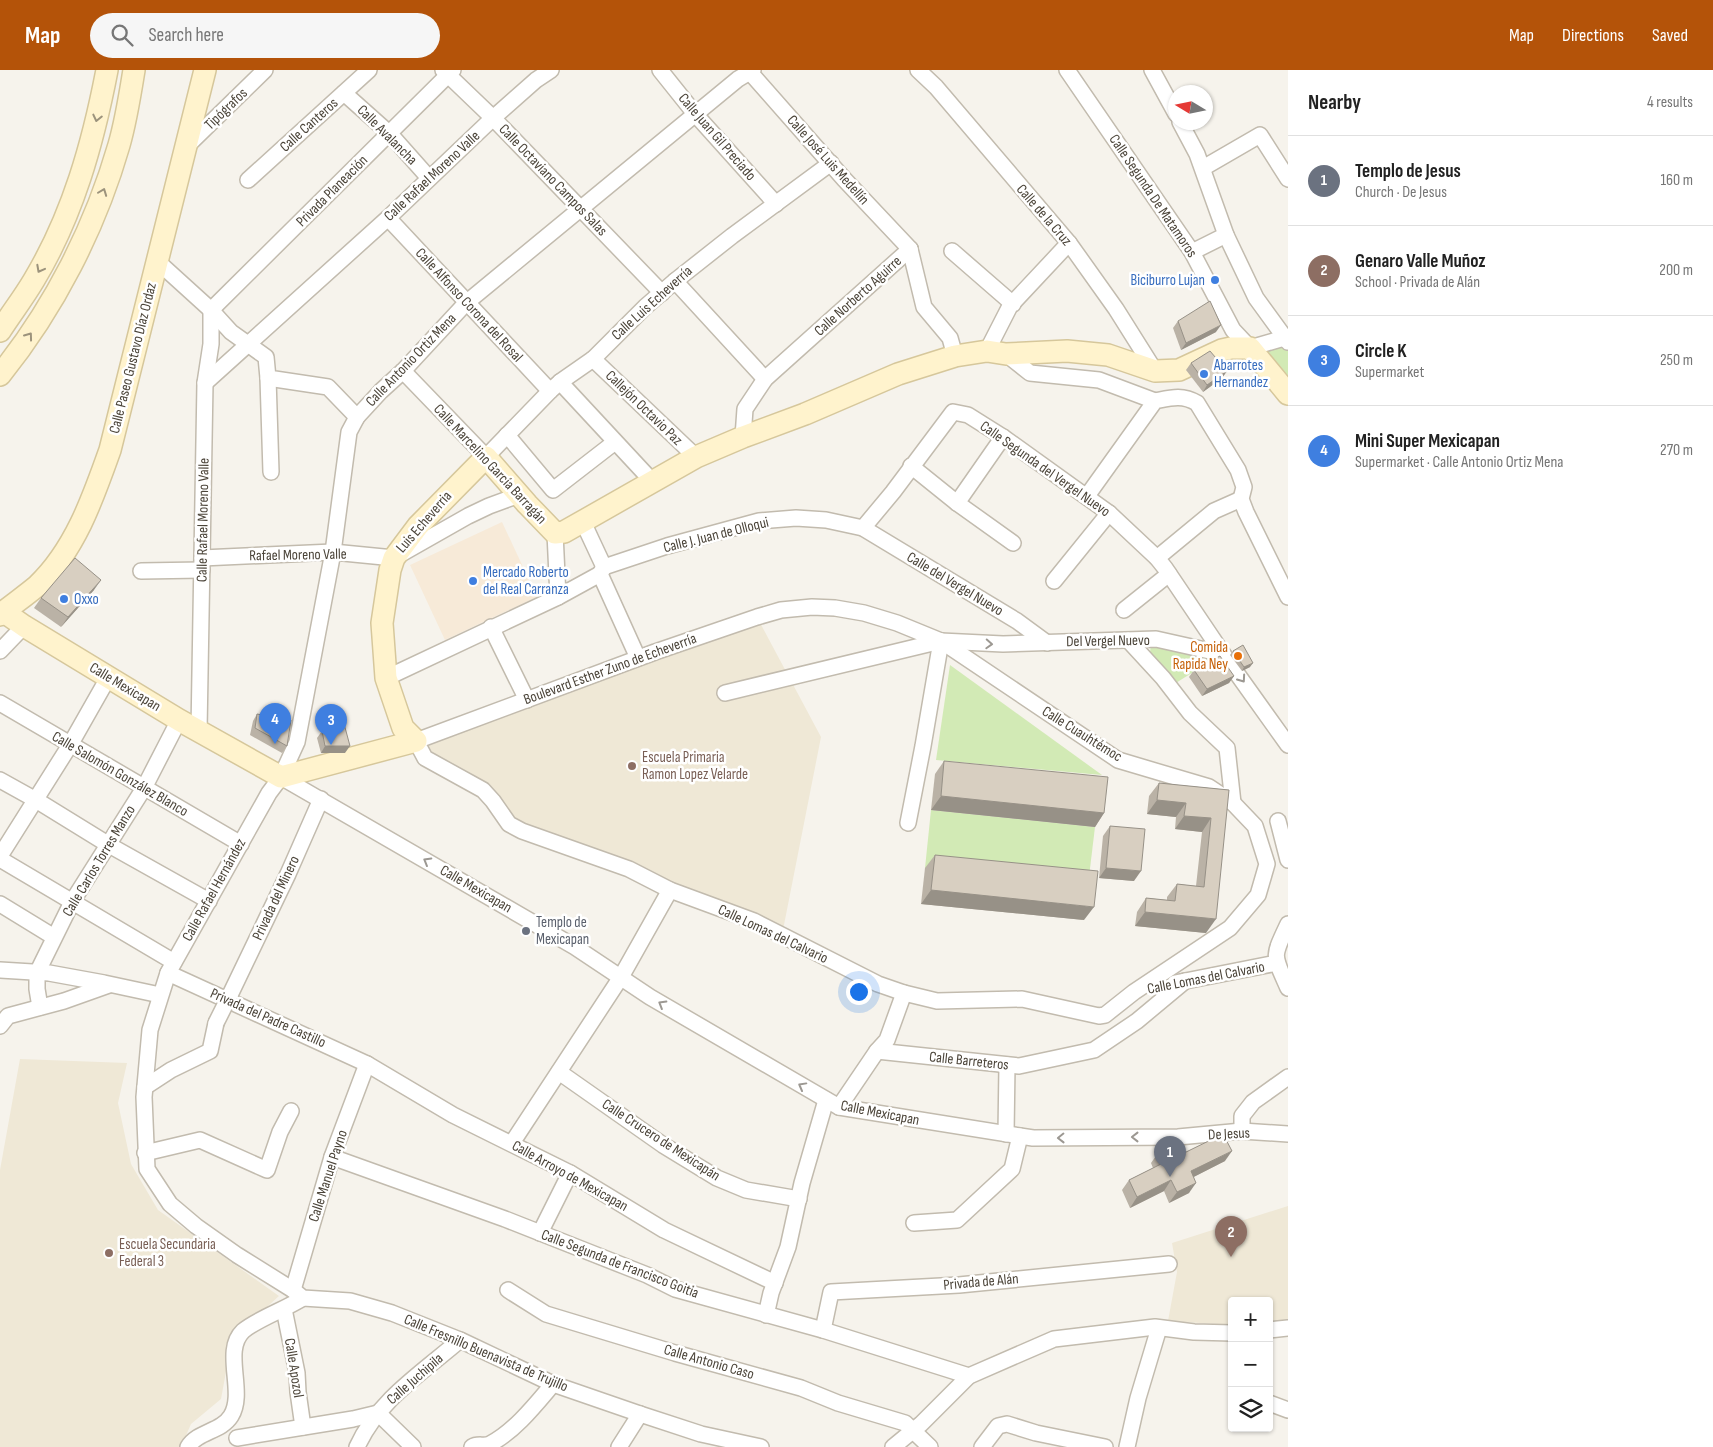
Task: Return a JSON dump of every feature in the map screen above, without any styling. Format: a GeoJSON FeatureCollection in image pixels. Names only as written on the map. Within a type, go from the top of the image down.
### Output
{"type":"FeatureCollection","features":[{"type":"Feature","properties":{"kind":"street"},"geometry":{"type":"LineString","coordinates":[[0,330],[34,280],[64,223],[86,163],[107,70]]}},
{"type":"Feature","properties":{"kind":"street"},"geometry":{"type":"LineString","coordinates":[[0,375],[37,326],[55,296],[98,204],[120,143],[134,70]]}},
{"type":"Feature","properties":{"kind":"street","name":"Calle Paseo Gustavo Díaz Ordaz"},"geometry":{"type":"LineString","coordinates":[[2,613],[37,586],[52,568],[70,543],[96,492],[110,450],[205,70]]}},
{"type":"Feature","properties":{"kind":"street","name":"Tipógrafos"},"geometry":{"type":"LineString","coordinates":[[186,147],[265,70]]}},
{"type":"Feature","properties":{"kind":"street","name":"Calle Canteros"},"geometry":{"type":"LineString","coordinates":[[248,180],[369,70]]}},
{"type":"Feature","properties":{"kind":"street","name":"Calle Rafael Moreno Valle"},"geometry":{"type":"LineString","coordinates":[[205,383],[388,218],[493,118],[550,70]]}},
{"type":"Feature","properties":{"kind":"street","name":"Calle Juan Gil Preciado"},"geometry":{"type":"LineString","coordinates":[[660,70],[696,115],[776,204]]}},
{"type":"Feature","properties":{"kind":"street","name":"Calle de la Cruz"},"geometry":{"type":"LineString","coordinates":[[918,70],[936,87],[1069,243],[1116,308],[1155,371]]}},
{"type":"Feature","properties":{"kind":"street","name":"Calle Segunda De Matamoros"},"geometry":{"type":"LineString","coordinates":[[1067,70],[1192,252],[1233,330],[1250,348]]}},
{"type":"Feature","properties":{"kind":"street"},"geometry":{"type":"LineString","coordinates":[[1152,70],[1168,99]]}},
{"type":"Feature","properties":{"kind":"street","name":"Calle Antonio Ortiz Mena"},"geometry":{"type":"LineString","coordinates":[[281,776],[297,742],[333,552],[349,432],[357,417],[466,303],[750,71]]}},
{"type":"Feature","properties":{"kind":"street","name":"Calle José Luis Medellín"},"geometry":{"type":"LineString","coordinates":[[750,71],[844,179],[910,249]]}},
{"type":"Feature","properties":{"kind":"street","name":"Calle Octaviano Campos Salas"},"geometry":{"type":"LineString","coordinates":[[448,72],[662,293]]}},
{"type":"Feature","properties":{"kind":"street","name":"Privada Planeación"},"geometry":{"type":"LineString","coordinates":[[211,310],[390,134],[448,72]]}},
{"type":"Feature","properties":{"kind":"street","name":"Calle Avalancha"},"geometry":{"type":"LineString","coordinates":[[344,93],[390,134],[429,178]]}},
{"type":"Feature","properties":{"kind":"street"},"geometry":{"type":"LineString","coordinates":[[555,533],[564,532],[583,522],[696,457],[805,414],[898,374],[955,356],[997,352],[1067,351],[1108,355],[1155,371],[1179,370],[1222,350],[1250,348],[1286,340],[1256,298],[1226,235],[1198,154],[1184,130]]}},
{"type":"Feature","properties":{"kind":"street"},"geometry":{"type":"LineString","coordinates":[[1203,168],[1260,136],[1288,179]]}},
{"type":"Feature","properties":{"kind":"street","name":"Calle Luis Echeverría"},"geometry":{"type":"LineString","coordinates":[[486,457],[555,386],[593,358],[644,307],[675,281],[831,163]]}},
{"type":"Feature","properties":{"kind":"street","name":"Calle Alfonso Corona del Rosal"},"geometry":{"type":"LineString","coordinates":[[388,218],[466,303],[615,442],[652,481]]}},
{"type":"Feature","properties":{"kind":"street"},"geometry":{"type":"LineString","coordinates":[[1192,252],[1226,235]]}},
{"type":"Feature","properties":{"kind":"street"},"geometry":{"type":"LineString","coordinates":[[997,352],[1012,304],[1069,243]]}},
{"type":"Feature","properties":{"kind":"street","name":"Calle Norberto Aguirre"},"geometry":{"type":"LineString","coordinates":[[743,437],[745,408],[765,379],[910,249],[924,307],[950,338],[955,356]]}},
{"type":"Feature","properties":{"kind":"street"},"geometry":{"type":"LineString","coordinates":[[952,251],[1012,304]]}},
{"type":"Feature","properties":{"kind":"street"},"geometry":{"type":"LineString","coordinates":[[157,261],[211,310],[231,332],[266,357],[270,472]]}},
{"type":"Feature","properties":{"kind":"street"},"geometry":{"type":"LineString","coordinates":[[675,281],[765,379]]}},
{"type":"Feature","properties":{"kind":"street","name":"Calle Rafael Moreno Valle"},"geometry":{"type":"LineString","coordinates":[[199,731],[205,383],[211,344],[211,310]]}},
{"type":"Feature","properties":{"kind":"street"},"geometry":{"type":"LineString","coordinates":[[1250,348],[1288,394]]}},
{"type":"Feature","properties":{"kind":"street"},"geometry":{"type":"LineString","coordinates":[[997,352],[1030,373],[1099,380],[1155,401],[1178,396],[1197,403],[1238,470],[1244,487],[1241,499],[1288,597]]}},
{"type":"Feature","properties":{"kind":"street","name":"Callejón Octavio Paz"},"geometry":{"type":"LineString","coordinates":[[593,358],[696,457]]}},
{"type":"Feature","properties":{"kind":"street","name":"Calle Marcelino García Barragán"},"geometry":{"type":"LineString","coordinates":[[403,371],[486,457],[555,533],[558,597]]}},
{"type":"Feature","properties":{"kind":"street"},"geometry":{"type":"LineString","coordinates":[[268,378],[328,387],[357,417]]}},
{"type":"Feature","properties":{"kind":"street"},"geometry":{"type":"LineString","coordinates":[[1087,496],[1155,401]]}},
{"type":"Feature","properties":{"kind":"street","name":"Calle Segunda del Vergel Nuevo"},"geometry":{"type":"LineString","coordinates":[[911,466],[953,412],[968,415],[1003,437],[1109,513],[1157,558],[1170,574],[1223,654]]}},
{"type":"Feature","properties":{"kind":"street"},"geometry":{"type":"LineString","coordinates":[[507,435],[553,490],[615,442]]}},
{"type":"Feature","properties":{"kind":"street"},"geometry":{"type":"LineString","coordinates":[[957,503],[1003,437]]}},
{"type":"Feature","properties":{"kind":"street","name":"Luis Echeverria"},"geometry":{"type":"LineString","coordinates":[[416,741],[403,728],[386,678],[382,623],[394,558],[418,526],[486,457]]}},
{"type":"Feature","properties":{"kind":"street"},"geometry":{"type":"LineString","coordinates":[[863,528],[893,492],[911,466],[957,503],[1013,543]]}},
{"type":"Feature","properties":{"kind":"street"},"geometry":{"type":"LineString","coordinates":[[394,558],[468,516],[519,495]]}},
{"type":"Feature","properties":{"kind":"street"},"geometry":{"type":"LineString","coordinates":[[1157,558],[1214,511],[1241,499]]}},
{"type":"Feature","properties":{"kind":"street"},"geometry":{"type":"LineString","coordinates":[[1054,581],[1109,513]]}},
{"type":"Feature","properties":{"kind":"street","name":"Calle J. Juan de Olloqui"},"geometry":{"type":"LineString","coordinates":[[386,678],[558,597],[602,570],[667,546],[759,521],[796,518],[826,520],[863,528]]}},
{"type":"Feature","properties":{"kind":"street"},"geometry":{"type":"LineString","coordinates":[[583,522],[638,658]]}},
{"type":"Feature","properties":{"kind":"street","name":"Calle del Vergel Nuevo"},"geometry":{"type":"LineString","coordinates":[[863,528],[1047,643]]}},
{"type":"Feature","properties":{"kind":"street","name":"Rafael Moreno Valle"},"geometry":{"type":"LineString","coordinates":[[140,571],[333,552],[394,558]]}},
{"type":"Feature","properties":{"kind":"street"},"geometry":{"type":"LineString","coordinates":[[1124,610],[1170,574]]}},
{"type":"Feature","properties":{"kind":"street","name":"Boulevard Esther Zuno de Echeverría"},"geometry":{"type":"LineString","coordinates":[[281,776],[416,741],[638,658],[782,610],[812,607],[835,608],[864,613],[897,623],[941,641]]}},
{"type":"Feature","properties":{"kind":"street","name":"Calle Mexicapan"},"geometry":{"type":"LineString","coordinates":[[2,613],[179,720],[281,776],[575,946],[650,997],[832,1104],[1033,1138],[1110,1137]]}},
{"type":"Feature","properties":{"kind":"street"},"geometry":{"type":"LineString","coordinates":[[0,651],[24,626]]}},
{"type":"Feature","properties":{"kind":"street"},"geometry":{"type":"LineString","coordinates":[[491,627],[527,700]]}},
{"type":"Feature","properties":{"kind":"street","name":"Del Vergel Nuevo"},"geometry":{"type":"LineString","coordinates":[[941,641],[1003,644],[1156,639],[1223,654]]}},
{"type":"Feature","properties":{"kind":"street"},"geometry":{"type":"LineString","coordinates":[[1128,640],[1163,678],[1190,712],[1227,748],[1233,803]]}},
{"type":"Feature","properties":{"kind":"street"},"geometry":{"type":"LineString","coordinates":[[725,693],[941,641],[908,823]]}},
{"type":"Feature","properties":{"kind":"street","name":"Calle Cuauhtémoc"},"geometry":{"type":"LineString","coordinates":[[941,641],[1118,760],[1209,787],[1233,803],[1255,826]]}},
{"type":"Feature","properties":{"kind":"street"},"geometry":{"type":"LineString","coordinates":[[1223,654],[1288,744]]}},
{"type":"Feature","properties":{"kind":"street"},"geometry":{"type":"LineString","coordinates":[[0,857],[70,745],[108,678]]}},
{"type":"Feature","properties":{"kind":"street","name":"Calle Salomón González Blanco"},"geometry":{"type":"LineString","coordinates":[[0,703],[241,844]]}},
{"type":"Feature","properties":{"kind":"street","name":"Calle Carlos Torres Manzo"},"geometry":{"type":"LineString","coordinates":[[40,1007],[36,988],[37,972],[72,902],[144,788],[179,720]]}},
{"type":"Feature","properties":{"kind":"street","name":"Calle Lomas del Calvario"},"geometry":{"type":"LineString","coordinates":[[416,741],[425,758],[483,790],[493,800],[509,824],[522,831],[629,869],[670,890],[754,921],[878,984],[936,1001],[1022,999],[1099,1016],[1106,1015],[1134,992],[1230,928],[1258,895],[1267,864],[1255,826]]}},
{"type":"Feature","properties":{"kind":"street","name":"Calle Rafael Hernández"},"geometry":{"type":"LineString","coordinates":[[158,1002],[171,967],[269,793],[281,776]]}},
{"type":"Feature","properties":{"kind":"street"},"geometry":{"type":"LineString","coordinates":[[0,780],[108,845],[209,901]]}},
{"type":"Feature","properties":{"kind":"street","name":"Privada del Minero"},"geometry":{"type":"LineString","coordinates":[[145,1087],[171,1070],[210,1051],[216,1023],[288,874],[321,799]]}},
{"type":"Feature","properties":{"kind":"street"},"geometry":{"type":"LineString","coordinates":[[1278,821],[1288,860]]}},
{"type":"Feature","properties":{"kind":"street","name":"Privada del Padre Castillo"},"geometry":{"type":"LineString","coordinates":[[0,857],[171,967],[367,1064]]}},
{"type":"Feature","properties":{"kind":"street"},"geometry":{"type":"LineString","coordinates":[[512,1143],[621,977],[670,890]]}},
{"type":"Feature","properties":{"kind":"street"},"geometry":{"type":"LineString","coordinates":[[0,904],[54,937]]}},
{"type":"Feature","properties":{"kind":"street"},"geometry":{"type":"LineString","coordinates":[[1288,924],[1275,952],[1277,963],[1288,988]]}},
{"type":"Feature","properties":{"kind":"street","name":"Calle Lomas del Calvario"},"geometry":{"type":"LineString","coordinates":[[1134,992],[1277,963]]}},
{"type":"Feature","properties":{"kind":"street"},"geometry":{"type":"LineString","coordinates":[[0,970],[49,973],[110,984],[158,1002]]}},
{"type":"Feature","properties":{"kind":"street","name":"Calle Barreteros"},"geometry":{"type":"LineString","coordinates":[[877,1051],[1019,1066],[1094,1050],[1137,1021],[1185,981]]}},
{"type":"Feature","properties":{"kind":"street"},"geometry":{"type":"LineString","coordinates":[[0,1026],[8,1016],[64,1001],[110,984]]}},
{"type":"Feature","properties":{"kind":"street"},"geometry":{"type":"LineString","coordinates":[[766,1315],[788,1247],[802,1183],[832,1104],[887,1040],[904,993]]}},
{"type":"Feature","properties":{"kind":"street","name":"Calle Fresnillo Buenavista de Trujillo"},"geometry":{"type":"LineString","coordinates":[[158,1002],[150,1030],[145,1087],[146,1169],[170,1204],[196,1226],[230,1251],[298,1294],[350,1301],[392,1313],[460,1340],[554,1384],[640,1414],[697,1440],[761,1447]]}},
{"type":"Feature","properties":{"kind":"street","name":"Calle Arroyo de Mexicapan"},"geometry":{"type":"LineString","coordinates":[[367,1064],[452,1115],[570,1173],[664,1230],[775,1283]]}},
{"type":"Feature","properties":{"kind":"street","name":"Calle Manuel Payno"},"geometry":{"type":"LineString","coordinates":[[298,1294],[332,1157],[367,1064]]}},
{"type":"Feature","properties":{"kind":"street"},"geometry":{"type":"LineString","coordinates":[[914,1223],[958,1220],[1012,1169],[1013,1135],[1007,1065]]}},
{"type":"Feature","properties":{"kind":"street","name":"Calle Crucero de Mexicapán"},"geometry":{"type":"LineString","coordinates":[[559,1072],[663,1145],[717,1178],[746,1190],[799,1199]]}},
{"type":"Feature","properties":{"kind":"street"},"geometry":{"type":"LineString","coordinates":[[1242,1131],[1242,1116],[1253,1102],[1288,1077]]}},
{"type":"Feature","properties":{"kind":"street"},"geometry":{"type":"LineString","coordinates":[[145,1153],[200,1140],[267,1170],[280,1132],[291,1111]]}},
{"type":"Feature","properties":{"kind":"street","name":"De Jesus"},"geometry":{"type":"LineString","coordinates":[[1110,1137],[1178,1137],[1242,1131],[1288,1134]]}},
{"type":"Feature","properties":{"kind":"street","name":"Calle Segunda de Francisco Goitia"},"geometry":{"type":"LineString","coordinates":[[332,1157],[505,1219],[647,1275],[675,1289],[823,1330],[969,1376]]}},
{"type":"Feature","properties":{"kind":"street"},"geometry":{"type":"LineString","coordinates":[[540,1233],[570,1173]]}},
{"type":"Feature","properties":{"kind":"street","name":"Privada de Alán"},"geometry":{"type":"LineString","coordinates":[[823,1330],[832,1292],[959,1285],[1169,1264]]}},
{"type":"Feature","properties":{"kind":"street","name":"Calle Antonio Caso"},"geometry":{"type":"LineString","coordinates":[[508,1290],[546,1314],[675,1353],[801,1388],[838,1403],[905,1423],[930,1447]]}},
{"type":"Feature","properties":{"kind":"street"},"geometry":{"type":"LineString","coordinates":[[188,1447],[198,1438],[219,1427],[231,1416],[236,1400],[234,1352],[239,1337],[250,1326],[284,1309],[298,1294]]}},
{"type":"Feature","properties":{"kind":"street","name":"Calle Apozol"},"geometry":{"type":"LineString","coordinates":[[284,1309],[297,1373],[304,1427]]}},
{"type":"Feature","properties":{"kind":"street"},"geometry":{"type":"LineString","coordinates":[[893,1447],[934,1411],[969,1376],[1054,1339],[1159,1328],[1228,1333]]}},
{"type":"Feature","properties":{"kind":"street"},"geometry":{"type":"LineString","coordinates":[[1127,1447],[1138,1398],[1159,1328]]}},
{"type":"Feature","properties":{"kind":"street"},"geometry":{"type":"LineString","coordinates":[[1273,1330],[1288,1328]]}},
{"type":"Feature","properties":{"kind":"street","name":"Calle Juchipila"},"geometry":{"type":"LineString","coordinates":[[357,1447],[378,1412],[396,1393],[460,1340]]}},
{"type":"Feature","properties":{"kind":"street"},"geometry":{"type":"LineString","coordinates":[[472,1447],[476,1444],[489,1445],[514,1426],[554,1384]]}},
{"type":"Feature","properties":{"kind":"street"},"geometry":{"type":"LineString","coordinates":[[1273,1404],[1288,1410]]}},
{"type":"Feature","properties":{"kind":"street"},"geometry":{"type":"LineString","coordinates":[[231,1416],[238,1443],[378,1412],[413,1447]]}},
{"type":"Feature","properties":{"kind":"street"},"geometry":{"type":"LineString","coordinates":[[619,1447],[640,1414]]}},
{"type":"Feature","properties":{"kind":"street"},"geometry":{"type":"LineString","coordinates":[[982,1447],[998,1426],[1007,1424],[1036,1433],[1105,1447]]}},
{"type":"Feature","properties":{"kind":"shaded area","name":"Mercado Roberto del Real Carranza"},"geometry":{"type":"Polygon","coordinates":[[[502,522],[537,597],[445,640],[410,565],[502,522]]]}},
{"type":"Feature","properties":{"kind":"shaded area","name":"Escuela Primaria Ramon Lopez Velarde"},"geometry":{"type":"Polygon","coordinates":[[[757,617],[821,737],[782,935],[509,824],[483,790],[416,741],[757,617]]]}},
{"type":"Feature","properties":{"kind":"shaded area","name":"Escuela Secundaria Federal 3"},"geometry":{"type":"Polygon","coordinates":[[[20,1059],[127,1063],[118,1103],[131,1164],[158,1210],[279,1296],[232,1339],[221,1399],[191,1424],[181,1447],[0,1447],[0,1170],[20,1059]]]}},
{"type":"Feature","properties":{"kind":"shaded area"},"geometry":{"type":"Polygon","coordinates":[[[1288,1206],[1288,1321],[1273,1323],[1273,1297],[1228,1297],[1228,1325],[1168,1321],[1177,1272],[1172,1243],[1288,1206]]]}},
{"type":"Feature","properties":{"kind":"green space"},"geometry":{"type":"Polygon","coordinates":[[[1281,342],[1288,349],[1288,379],[1262,347],[1281,342]]]}},
{"type":"Feature","properties":{"kind":"green space"},"geometry":{"type":"Polygon","coordinates":[[[1151,645],[1222,654],[1171,686],[1149,660],[1151,645]]]}},
{"type":"Feature","properties":{"kind":"green space"},"geometry":{"type":"Polygon","coordinates":[[[950,665],[1102,775],[936,760],[950,665]]]}},
{"type":"Feature","properties":{"kind":"green space"},"geometry":{"type":"Polygon","coordinates":[[[931,810],[1095,827],[1088,885],[925,868],[931,810]]]}},
{"type":"Feature","properties":{"kind":"building"},"geometry":{"type":"Polygon","coordinates":[[[1210,301],[1221,325],[1186,343],[1178,321],[1210,301]]]}},
{"type":"Feature","properties":{"kind":"building"},"geometry":{"type":"Polygon","coordinates":[[[1210,351],[1227,371],[1207,385],[1191,363],[1210,351]]]}},
{"type":"Feature","properties":{"kind":"building","name":"Oxxo"},"geometry":{"type":"Polygon","coordinates":[[[75,558],[101,580],[68,617],[41,598],[75,558]]]}},
{"type":"Feature","properties":{"kind":"building"},"geometry":{"type":"Polygon","coordinates":[[[1243,645],[1253,663],[1244,667],[1233,651],[1243,645]]]}},
{"type":"Feature","properties":{"kind":"building"},"geometry":{"type":"Polygon","coordinates":[[[1220,656],[1234,676],[1207,689],[1194,670],[1220,656]]]}},
{"type":"Feature","properties":{"kind":"building"},"geometry":{"type":"Polygon","coordinates":[[[257,714],[291,720],[287,746],[255,728],[257,714]]]}},
{"type":"Feature","properties":{"kind":"building"},"geometry":{"type":"Polygon","coordinates":[[[343,720],[350,746],[325,746],[322,731],[343,720]]]}},
{"type":"Feature","properties":{"kind":"building"},"geometry":{"type":"Polygon","coordinates":[[[944,761],[1108,777],[1104,813],[941,796],[944,761]]]}},
{"type":"Feature","properties":{"kind":"building"},"geometry":{"type":"Polygon","coordinates":[[[1159,783],[1229,790],[1216,919],[1145,912],[1146,898],[1175,901],[1177,884],[1204,887],[1211,818],[1184,816],[1186,803],[1157,800],[1159,783]]]}},
{"type":"Feature","properties":{"kind":"building"},"geometry":{"type":"Polygon","coordinates":[[[1110,826],[1145,829],[1141,871],[1106,868],[1110,826]]]}},
{"type":"Feature","properties":{"kind":"building"},"geometry":{"type":"Polygon","coordinates":[[[935,855],[1098,871],[1094,907],[931,890],[935,855]]]}},
{"type":"Feature","properties":{"kind":"building"},"geometry":{"type":"Polygon","coordinates":[[[1223,1134],[1232,1151],[1191,1171],[1196,1183],[1177,1192],[1171,1180],[1137,1197],[1129,1180],[1163,1163],[1158,1153],[1178,1144],[1182,1154],[1223,1134]]]}},
{"type":"Feature","properties":{"kind":"place","name":"Biciburro Lujan"},"geometry":{"type":"Point","coordinates":[1215,280]}},
{"type":"Feature","properties":{"kind":"place","name":"Abarrotes Hernandez"},"geometry":{"type":"Point","coordinates":[1204,374]}},
{"type":"Feature","properties":{"kind":"place","name":"Mercado Roberto del Real Carranza"},"geometry":{"type":"Point","coordinates":[473,581]}},
{"type":"Feature","properties":{"kind":"place","name":"Oxxo"},"geometry":{"type":"Point","coordinates":[64,599]}},
{"type":"Feature","properties":{"kind":"place","name":"Comida Rapida Ney"},"geometry":{"type":"Point","coordinates":[1238,656]}},
{"type":"Feature","properties":{"kind":"place","name":"Mini Super Mexicapan"},"geometry":{"type":"Point","coordinates":[275,744]}},
{"type":"Feature","properties":{"kind":"place","name":"Circle K"},"geometry":{"type":"Point","coordinates":[331,745]}},
{"type":"Feature","properties":{"kind":"place","name":"Escuela Primaria Ramon Lopez Velarde"},"geometry":{"type":"Point","coordinates":[632,766]}},
{"type":"Feature","properties":{"kind":"place","name":"Templo de Mexicapan"},"geometry":{"type":"Point","coordinates":[526,931]}},
{"type":"Feature","properties":{"kind":"place","name":"Templo de Jesus"},"geometry":{"type":"Point","coordinates":[1170,1177]}},
{"type":"Feature","properties":{"kind":"place","name":"Escuela Secundaria Federal 3"},"geometry":{"type":"Point","coordinates":[109,1253]}},
{"type":"Feature","properties":{"kind":"place","name":"Genaro Valle Muñoz"},"geometry":{"type":"Point","coordinates":[1231,1257]}}]}
